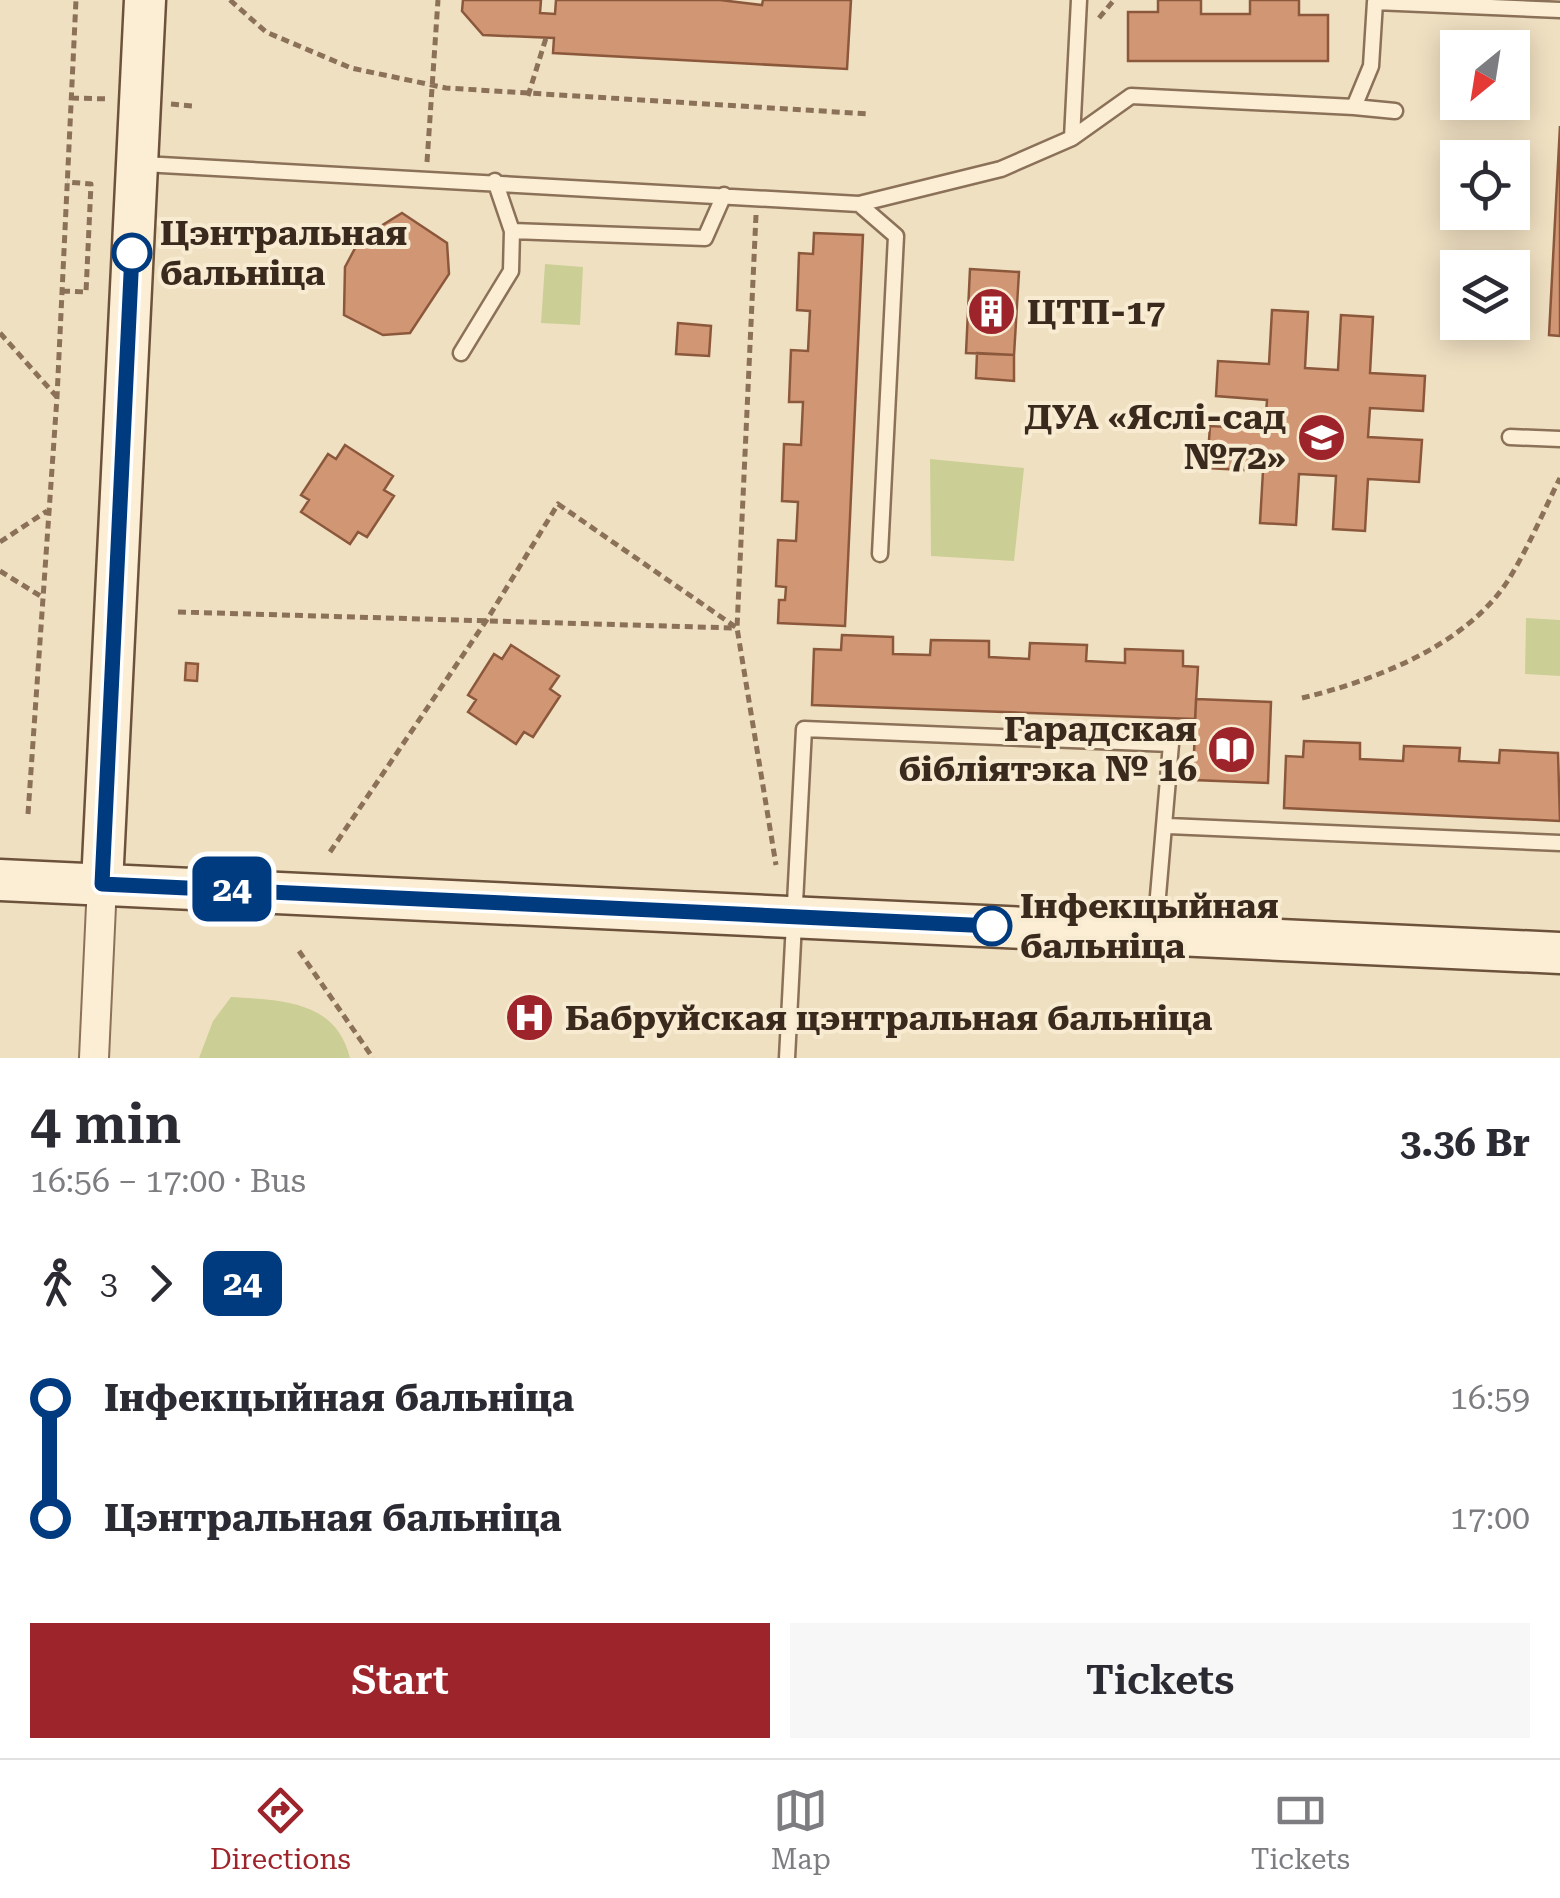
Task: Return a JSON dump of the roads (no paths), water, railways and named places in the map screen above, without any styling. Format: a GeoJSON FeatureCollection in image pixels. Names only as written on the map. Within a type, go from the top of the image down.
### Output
{"type":"FeatureCollection","features":[{"type":"Feature","properties":{"kind":"main road"},"geometry":{"type":"LineString","coordinates":[[102,884],[145,0]]}},
{"type":"Feature","properties":{"kind":"main road"},"geometry":{"type":"LineString","coordinates":[[0,880],[1560,953]]}},
{"type":"Feature","properties":{"kind":"street"},"geometry":{"type":"LineString","coordinates":[[94,1058],[102,884]]}},
{"type":"Feature","properties":{"kind":"lane"},"geometry":{"type":"LineString","coordinates":[[1072,138],[1079,0]]}},
{"type":"Feature","properties":{"kind":"lane"},"geometry":{"type":"LineString","coordinates":[[1354,108],[1371,66],[1374,2],[1560,10]]}},
{"type":"Feature","properties":{"kind":"lane"},"geometry":{"type":"LineString","coordinates":[[137,164],[426,176],[859,204],[1001,169],[1072,138],[1131,96],[1396,110]]}},
{"type":"Feature","properties":{"kind":"lane"},"geometry":{"type":"LineString","coordinates":[[461,352],[511,271],[512,231],[495,181]]}},
{"type":"Feature","properties":{"kind":"lane"},"geometry":{"type":"LineString","coordinates":[[512,231],[704,238],[724,195]]}},
{"type":"Feature","properties":{"kind":"lane"},"geometry":{"type":"LineString","coordinates":[[859,204],[896,236],[880,554]]}},
{"type":"Feature","properties":{"kind":"lane"},"geometry":{"type":"LineString","coordinates":[[1510,436],[1560,439]]}},
{"type":"Feature","properties":{"kind":"lane"},"geometry":{"type":"LineString","coordinates":[[787,1058],[804,729],[1171,744],[1168,826],[1155,934]]}},
{"type":"Feature","properties":{"kind":"lane"},"geometry":{"type":"LineString","coordinates":[[1168,826],[1560,844]]}},
{"type":"Feature","properties":{"kind":"place","name":"Цэнтральная бальніца"},"geometry":{"type":"Point","coordinates":[132,253]}},
{"type":"Feature","properties":{"kind":"place","name":"ЦТП-17"},"geometry":{"type":"Point","coordinates":[992,312]}},
{"type":"Feature","properties":{"kind":"place","name":"ДУА «Яслі-сад №72»"},"geometry":{"type":"Point","coordinates":[1321,437]}},
{"type":"Feature","properties":{"kind":"place","name":"Гарадская бібліятэка № 16"},"geometry":{"type":"Point","coordinates":[1232,749]}},
{"type":"Feature","properties":{"kind":"place","name":"Інфекцыйная бальніца"},"geometry":{"type":"Point","coordinates":[992,926]}},
{"type":"Feature","properties":{"kind":"place","name":"Бабруйская цэнтральная бальніца"},"geometry":{"type":"Point","coordinates":[530,1018]}}]}
